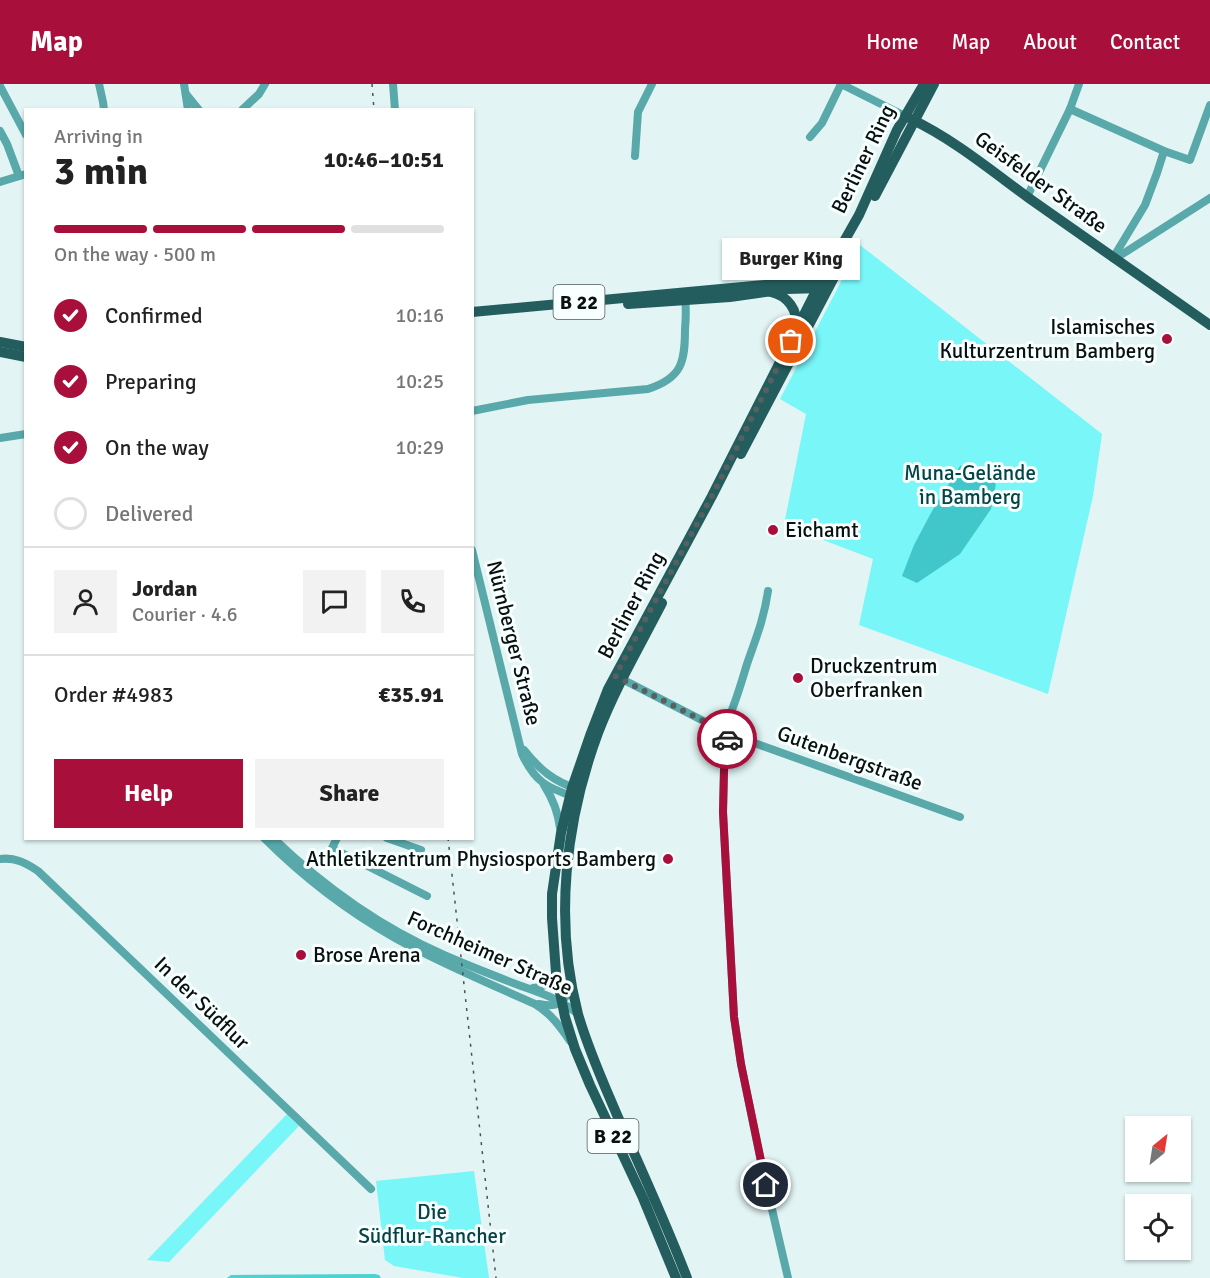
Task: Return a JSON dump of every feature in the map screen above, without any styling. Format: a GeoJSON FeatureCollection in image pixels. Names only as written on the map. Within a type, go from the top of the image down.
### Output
{"type":"FeatureCollection","features":[{"type":"Feature","properties":{"kind":"main road","name":"Berliner Ring"},"geometry":{"type":"LineString","coordinates":[[619,678],[832,282],[871,203],[924,84]]}},
{"type":"Feature","properties":{"kind":"main road","name":"Berliner Ring"},"geometry":{"type":"LineString","coordinates":[[676,1278],[590,1085],[565,1017],[553,944],[552,894],[561,833],[619,678],[817,289],[859,215],[891,144],[934,84]]}},
{"type":"Feature","properties":{"kind":"main road","name":"Geisfelder Straße"},"geometry":{"type":"LineString","coordinates":[[910,118],[973,156],[1210,325]]}},
{"type":"Feature","properties":{"kind":"main road"},"geometry":{"type":"LineString","coordinates":[[793,280],[820,266],[841,248]]}},
{"type":"Feature","properties":{"kind":"main road"},"geometry":{"type":"LineString","coordinates":[[793,280],[809,281],[814,284],[821,302]]}},
{"type":"Feature","properties":{"kind":"main road","name":"B 22"},"geometry":{"type":"LineString","coordinates":[[474,319],[619,305],[793,280]]}},
{"type":"Feature","properties":{"kind":"main road"},"geometry":{"type":"LineString","coordinates":[[768,291],[817,289],[832,282]]}},
{"type":"Feature","properties":{"kind":"main road"},"geometry":{"type":"LineString","coordinates":[[768,291],[777,293],[793,308],[797,316],[796,332]]}},
{"type":"Feature","properties":{"kind":"main road","name":"B 22"},"geometry":{"type":"LineString","coordinates":[[474,312],[768,291]]}},
{"type":"Feature","properties":{"kind":"main road"},"geometry":{"type":"LineString","coordinates":[[0,342],[24,347]]}},
{"type":"Feature","properties":{"kind":"main road"},"geometry":{"type":"LineString","coordinates":[[0,352],[24,357]]}},
{"type":"Feature","properties":{"kind":"main road","name":"Berliner Ring"},"geometry":{"type":"LineString","coordinates":[[576,793],[566,893],[566,941],[572,984],[579,1014],[601,1077],[687,1278]]}},
{"type":"Feature","properties":{"kind":"street"},"geometry":{"type":"LineString","coordinates":[[99,84],[104,108]]}},
{"type":"Feature","properties":{"kind":"street"},"geometry":{"type":"LineString","coordinates":[[244,108],[259,94],[265,84]]}},
{"type":"Feature","properties":{"kind":"street"},"geometry":{"type":"LineString","coordinates":[[393,84],[395,108]]}},
{"type":"Feature","properties":{"kind":"street"},"geometry":{"type":"LineString","coordinates":[[635,156],[638,112],[652,84]]}},
{"type":"Feature","properties":{"kind":"street","name":"Geisfelder Straße"},"geometry":{"type":"LineString","coordinates":[[810,137],[822,123],[841,84],[910,118]]}},
{"type":"Feature","properties":{"kind":"street"},"geometry":{"type":"LineString","coordinates":[[1027,196],[1070,109],[1079,84]]}},
{"type":"Feature","properties":{"kind":"street"},"geometry":{"type":"LineString","coordinates":[[0,86],[24,131]]}},
{"type":"Feature","properties":{"kind":"street"},"geometry":{"type":"LineString","coordinates":[[185,89],[188,108]]}},
{"type":"Feature","properties":{"kind":"street"},"geometry":{"type":"LineString","coordinates":[[185,89],[198,108]]}},
{"type":"Feature","properties":{"kind":"street"},"geometry":{"type":"LineString","coordinates":[[1070,109],[1164,151],[1190,160],[1210,105]]}},
{"type":"Feature","properties":{"kind":"street"},"geometry":{"type":"LineString","coordinates":[[0,131],[22,175],[0,182]]}},
{"type":"Feature","properties":{"kind":"street"},"geometry":{"type":"LineString","coordinates":[[1113,258],[1145,205],[1164,151]]}},
{"type":"Feature","properties":{"kind":"street"},"geometry":{"type":"LineString","coordinates":[[1113,258],[1210,198]]}},
{"type":"Feature","properties":{"kind":"street"},"geometry":{"type":"LineString","coordinates":[[474,411],[528,400],[648,388],[661,384],[670,378],[683,360],[685,296]]}},
{"type":"Feature","properties":{"kind":"street"},"geometry":{"type":"LineString","coordinates":[[0,438],[24,434]]}},
{"type":"Feature","properties":{"kind":"street","name":"Nürnberger Straße"},"geometry":{"type":"LineString","coordinates":[[474,558],[526,764],[554,801],[559,815],[561,833]]}},
{"type":"Feature","properties":{"kind":"street"},"geometry":{"type":"LineString","coordinates":[[768,591],[759,633],[725,733],[727,745],[723,812],[735,1022],[759,1152],[788,1278]]}},
{"type":"Feature","properties":{"kind":"street","name":"Gutenbergstraße"},"geometry":{"type":"LineString","coordinates":[[619,678],[725,733],[960,817]]}},
{"type":"Feature","properties":{"kind":"street","name":"Nürnberger Straße"},"geometry":{"type":"LineString","coordinates":[[520,745],[542,771],[576,793]]}},
{"type":"Feature","properties":{"kind":"street"},"geometry":{"type":"LineString","coordinates":[[543,784],[576,793]]}},
{"type":"Feature","properties":{"kind":"street","name":"Forchheimer Straße"},"geometry":{"type":"LineString","coordinates":[[266,840],[303,874],[378,928],[413,948],[535,1004],[550,1014],[575,1049]]}},
{"type":"Feature","properties":{"kind":"street","name":"Forchheimer Straße"},"geometry":{"type":"LineString","coordinates":[[275,840],[321,880],[381,922],[441,954],[554,997],[579,1014]]}},
{"type":"Feature","properties":{"kind":"street"},"geometry":{"type":"LineString","coordinates":[[336,840],[332,848],[427,896]]}},
{"type":"Feature","properties":{"kind":"street"},"geometry":{"type":"LineString","coordinates":[[393,840],[421,850]]}},
{"type":"Feature","properties":{"kind":"street","name":"In der Südflur"},"geometry":{"type":"LineString","coordinates":[[0,859],[16,860],[38,871],[371,1190]]}},
{"type":"Feature","properties":{"kind":"street"},"geometry":{"type":"LineString","coordinates":[[529,989],[545,986],[556,973]]}},
{"type":"Feature","properties":{"kind":"street"},"geometry":{"type":"LineString","coordinates":[[535,1004],[553,1006],[562,1002],[572,984]]}},
{"type":"Feature","properties":{"kind":"green space","name":"Muna-Gelände in Bamberg"},"geometry":{"type":"Polygon","coordinates":[[[860,245],[1102,434],[1093,496],[1048,694],[859,625],[873,559],[784,525],[806,414],[780,399],[860,245]]]}},
{"type":"Feature","properties":{"kind":"green space"},"geometry":{"type":"Polygon","coordinates":[[[287,1114],[299,1126],[169,1262],[147,1260],[287,1114]]]}},
{"type":"Feature","properties":{"kind":"green space","name":"Die Südflur-Rancher"},"geometry":{"type":"Polygon","coordinates":[[[474,1171],[489,1278],[463,1278],[394,1266],[385,1260],[376,1181],[474,1171]]]}},
{"type":"Feature","properties":{"kind":"shaded area"},"geometry":{"type":"Polygon","coordinates":[[[969,463],[996,484],[991,509],[960,554],[917,583],[902,576],[914,545],[932,511],[960,466],[969,463]]]}},
{"type":"Feature","properties":{"kind":"shaded area"},"geometry":{"type":"Polygon","coordinates":[[[375,1274],[381,1278],[227,1278],[231,1275],[375,1274]]]}},
{"type":"Feature","properties":{"kind":"railway"},"geometry":{"type":"LineString","coordinates":[[372,84],[374,108]]}},
{"type":"Feature","properties":{"kind":"railway"},"geometry":{"type":"LineString","coordinates":[[448,840],[496,1278]]}},
{"type":"Feature","properties":{"kind":"way so far"},"geometry":{"type":"LineString","coordinates":[[727,739],[723,731],[615,676],[712,496],[791,341]]}},
{"type":"Feature","properties":{"kind":"place","name":"Islamisches Kulturzentrum Bamberg"},"geometry":{"type":"Point","coordinates":[1167,339]}},
{"type":"Feature","properties":{"kind":"place","name":"Burger King"},"geometry":{"type":"Point","coordinates":[791,341]}},
{"type":"Feature","properties":{"kind":"place","name":"Eichamt"},"geometry":{"type":"Point","coordinates":[773,530]}},
{"type":"Feature","properties":{"kind":"place","name":"Druckzentrum Oberfranken"},"geometry":{"type":"Point","coordinates":[798,678]}},
{"type":"Feature","properties":{"kind":"place","name":"Athletikzentrum Physiosports Bamberg"},"geometry":{"type":"Point","coordinates":[668,859]}},
{"type":"Feature","properties":{"kind":"place","name":"Brose Arena"},"geometry":{"type":"Point","coordinates":[301,955]}},
{"type":"Feature","properties":{"kind":"route"},"geometry":{"type":"LineString","coordinates":[[727,739],[723,812],[734,1017],[741,1064],[766,1185]]}}]}
